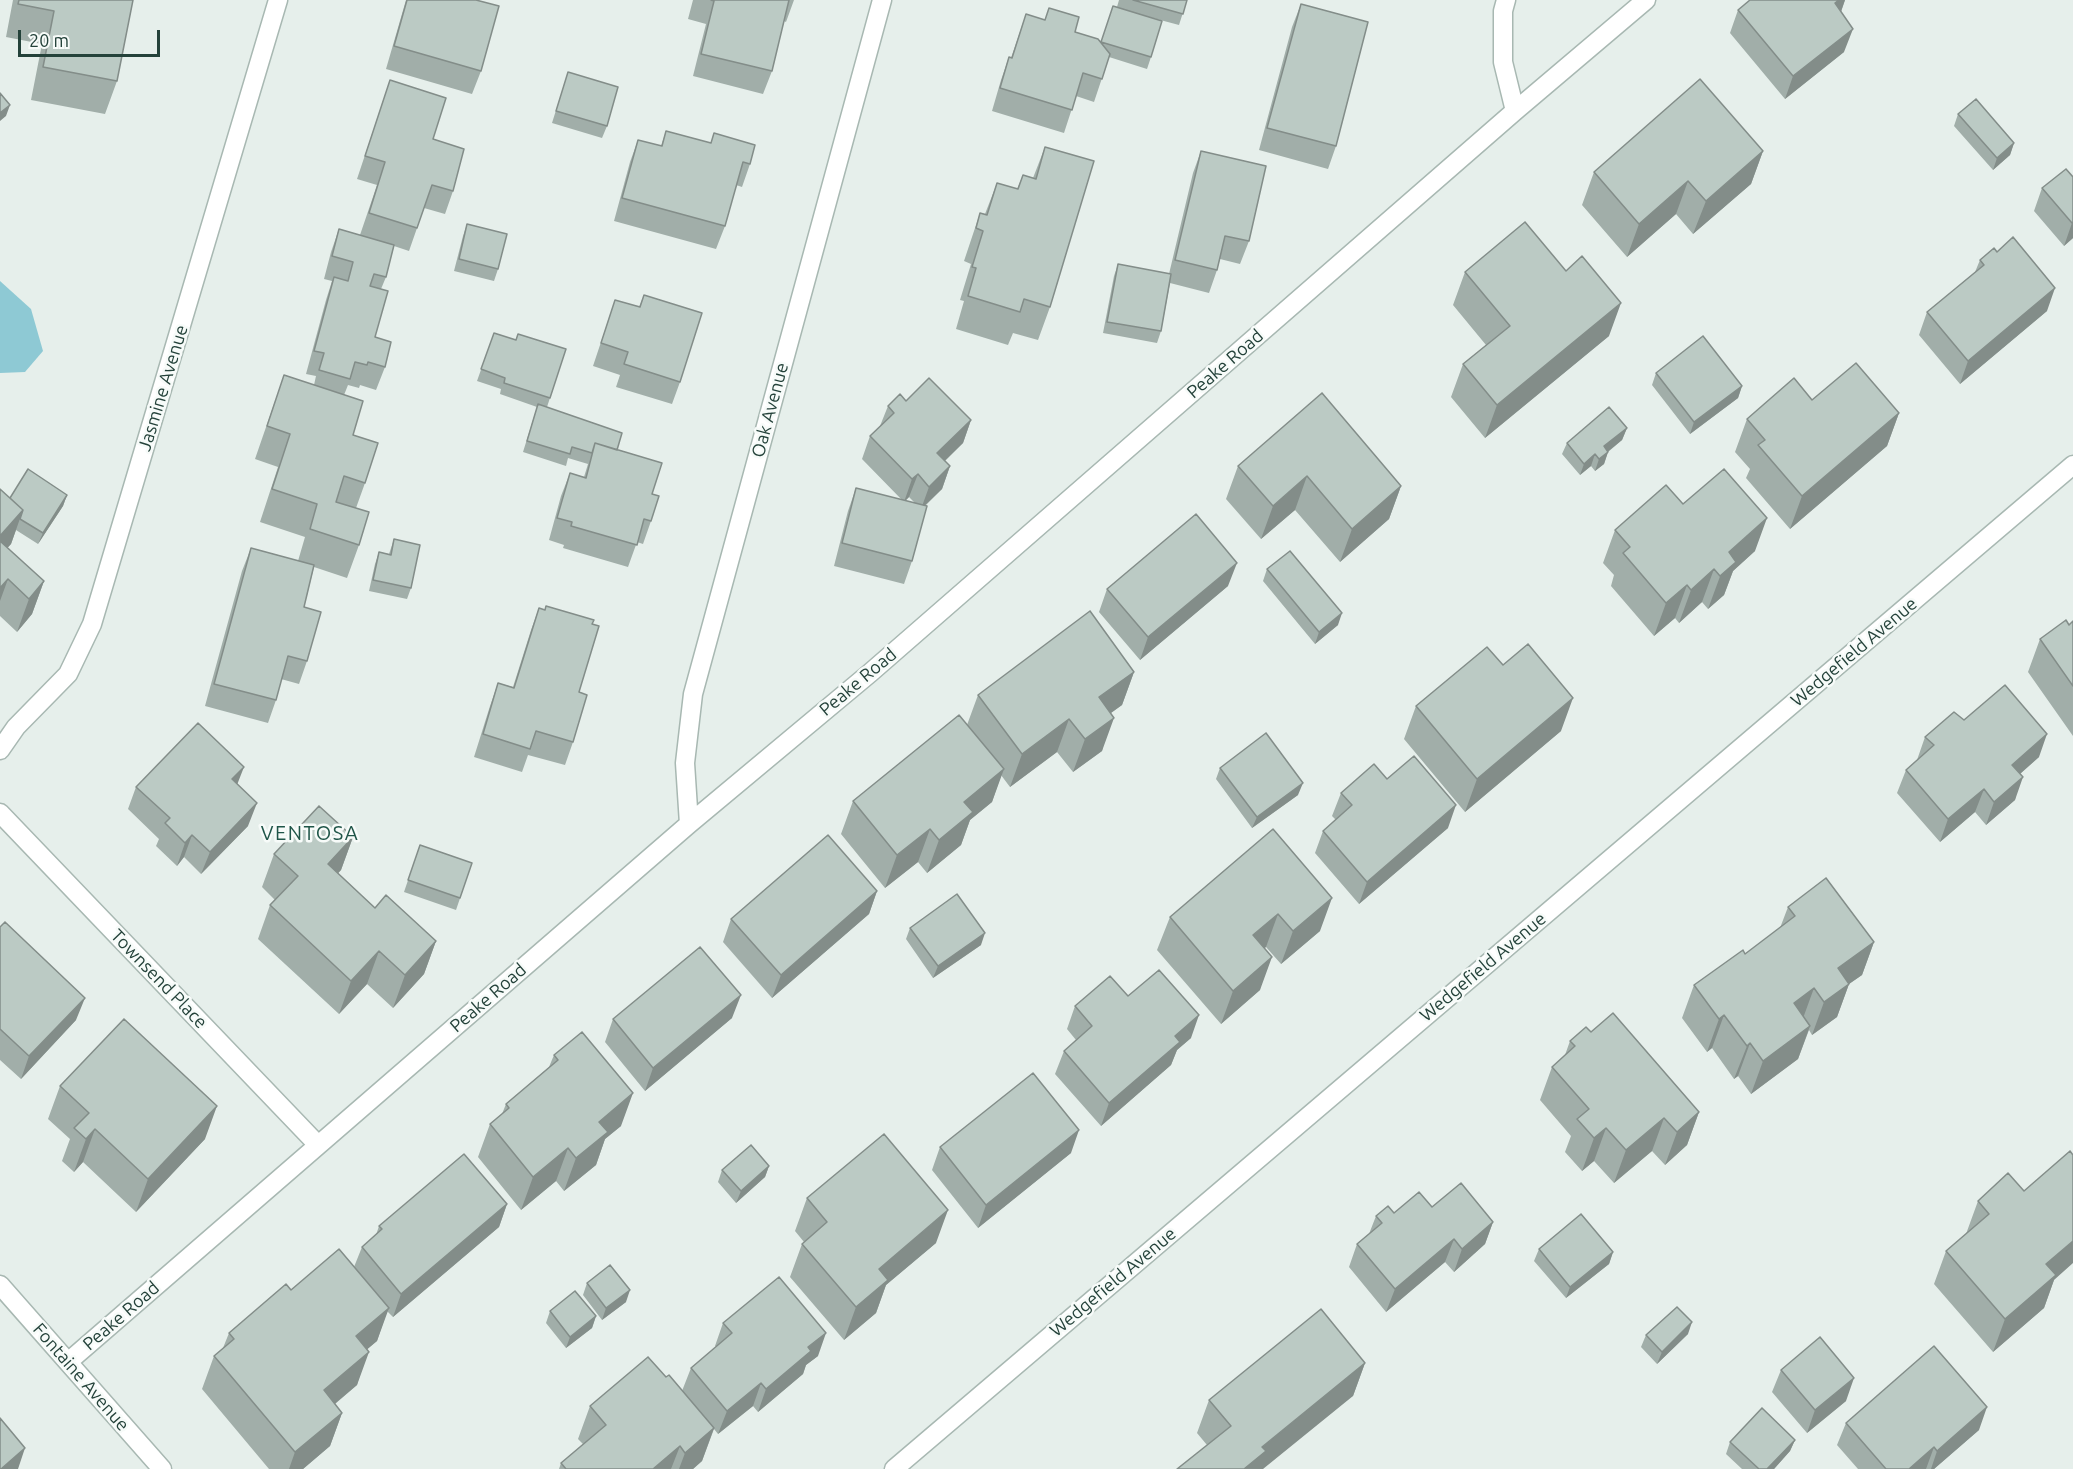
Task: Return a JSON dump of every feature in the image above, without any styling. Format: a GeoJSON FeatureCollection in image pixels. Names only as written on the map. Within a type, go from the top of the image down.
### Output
{"type":"FeatureCollection","features":[{"type":"Feature","properties":{"kind":"street","name":"Jasmine Avenue"},"geometry":{"type":"LineString","coordinates":[[0,750],[16,727],[68,674],[93,624],[278,0]]}},
{"type":"Feature","properties":{"kind":"street","name":"Oak Avenue"},"geometry":{"type":"LineString","coordinates":[[689,824],[685,763],[693,694],[882,0]]}},
{"type":"Feature","properties":{"kind":"street"},"geometry":{"type":"LineString","coordinates":[[1506,0],[1503,11],[1503,62],[1515,111]]}},
{"type":"Feature","properties":{"kind":"street","name":"Peake Road"},"geometry":{"type":"LineString","coordinates":[[68,1362],[689,824],[870,673],[1515,111],[1646,0]]}},
{"type":"Feature","properties":{"kind":"street","name":"Wedgefield Avenue"},"geometry":{"type":"LineString","coordinates":[[894,1469],[2073,465]]}},
{"type":"Feature","properties":{"kind":"street","name":"Townsend Place"},"geometry":{"type":"LineString","coordinates":[[0,813],[318,1145]]}},
{"type":"Feature","properties":{"kind":"street","name":"Fontaine Avenue"},"geometry":{"type":"LineString","coordinates":[[0,1285],[162,1469]]}},
{"type":"Feature","properties":{"kind":"water"},"geometry":{"type":"Polygon","coordinates":[[[0,281],[31,309],[43,351],[25,372],[0,373],[0,281]]]}},
{"type":"Feature","properties":{"kind":"building"},"geometry":{"type":"Polygon","coordinates":[[[19,0],[133,0],[117,81],[43,67],[54,11],[18,4],[19,0]]]}},
{"type":"Feature","properties":{"kind":"building"},"geometry":{"type":"Polygon","coordinates":[[[407,0],[476,0],[499,6],[481,71],[394,46],[407,0]]]}},
{"type":"Feature","properties":{"kind":"building"},"geometry":{"type":"Polygon","coordinates":[[[711,0],[789,0],[772,71],[701,54],[714,1],[711,0]]]}},
{"type":"Feature","properties":{"kind":"building"},"geometry":{"type":"Polygon","coordinates":[[[1133,0],[1187,0],[1183,14],[1133,0]]]}},
{"type":"Feature","properties":{"kind":"building"},"geometry":{"type":"Polygon","coordinates":[[[1750,0],[1839,0],[1835,3],[1853,29],[1793,76],[1738,10],[1750,0]]]}},
{"type":"Feature","properties":{"kind":"building"},"geometry":{"type":"Polygon","coordinates":[[[1301,4],[1368,22],[1336,146],[1267,128],[1301,4]]]}},
{"type":"Feature","properties":{"kind":"building"},"geometry":{"type":"Polygon","coordinates":[[[1113,6],[1162,21],[1151,57],[1101,42],[1113,6]]]}},
{"type":"Feature","properties":{"kind":"building"},"geometry":{"type":"Polygon","coordinates":[[[1049,8],[1079,17],[1075,32],[1098,39],[1110,54],[1102,79],[1083,73],[1072,110],[1000,88],[1026,14],[1045,20],[1049,8]]]}},
{"type":"Feature","properties":{"kind":"building"},"geometry":{"type":"Polygon","coordinates":[[[568,72],[618,87],[607,126],[556,111],[568,72]]]}},
{"type":"Feature","properties":{"kind":"building"},"geometry":{"type":"Polygon","coordinates":[[[1700,79],[1763,151],[1706,201],[1688,181],[1639,224],[1594,172],[1700,79]]]}},
{"type":"Feature","properties":{"kind":"building"},"geometry":{"type":"Polygon","coordinates":[[[390,80],[446,98],[433,139],[464,149],[453,191],[432,185],[417,228],[369,213],[385,162],[365,156],[390,80]]]}},
{"type":"Feature","properties":{"kind":"building"},"geometry":{"type":"Polygon","coordinates":[[[0,93],[10,105],[0,113],[0,93]]]}},
{"type":"Feature","properties":{"kind":"building"},"geometry":{"type":"Polygon","coordinates":[[[1976,99],[2014,143],[1997,158],[1958,114],[1976,99]]]}},
{"type":"Feature","properties":{"kind":"building"},"geometry":{"type":"Polygon","coordinates":[[[666,131],[711,143],[714,133],[755,145],[750,164],[743,162],[725,226],[622,198],[638,140],[662,146],[666,131]]]}},
{"type":"Feature","properties":{"kind":"building"},"geometry":{"type":"Polygon","coordinates":[[[1045,147],[1094,161],[1050,307],[1024,299],[1020,312],[968,296],[976,268],[972,267],[983,231],[976,228],[980,213],[987,215],[997,183],[1018,189],[1023,175],[1036,179],[1045,147]]]}},
{"type":"Feature","properties":{"kind":"building"},"geometry":{"type":"Polygon","coordinates":[[[1201,151],[1266,166],[1249,241],[1225,236],[1217,270],[1175,260],[1201,151]]]}},
{"type":"Feature","properties":{"kind":"building"},"geometry":{"type":"Polygon","coordinates":[[[2066,169],[2073,177],[2072,223],[2042,188],[2066,169]]]}},
{"type":"Feature","properties":{"kind":"building"},"geometry":{"type":"Polygon","coordinates":[[[1525,222],[1566,271],[1582,256],[1621,303],[1497,405],[1463,364],[1510,326],[1465,272],[1525,222]]]}},
{"type":"Feature","properties":{"kind":"building"},"geometry":{"type":"Polygon","coordinates":[[[467,224],[507,234],[498,269],[459,259],[467,224]]]}},
{"type":"Feature","properties":{"kind":"building"},"geometry":{"type":"Polygon","coordinates":[[[339,229],[394,245],[386,277],[374,274],[370,286],[388,291],[375,337],[391,342],[385,367],[368,362],[367,365],[355,362],[350,379],[319,370],[324,353],[314,351],[334,277],[348,281],[353,262],[332,256],[339,229]]]}},
{"type":"Feature","properties":{"kind":"building"},"geometry":{"type":"Polygon","coordinates":[[[2013,237],[2055,288],[1968,361],[1927,312],[1984,265],[1980,260],[1994,248],[1997,252],[2013,237]]]}},
{"type":"Feature","properties":{"kind":"building"},"geometry":{"type":"Polygon","coordinates":[[[1118,264],[1171,274],[1161,331],[1107,322],[1118,264]]]}},
{"type":"Feature","properties":{"kind":"building"},"geometry":{"type":"Polygon","coordinates":[[[644,295],[702,313],[680,382],[624,364],[628,352],[601,343],[615,300],[640,307],[644,295]]]}},
{"type":"Feature","properties":{"kind":"building"},"geometry":{"type":"Polygon","coordinates":[[[494,333],[516,340],[518,334],[566,349],[550,398],[504,383],[505,378],[481,369],[494,333]]]}},
{"type":"Feature","properties":{"kind":"building"},"geometry":{"type":"Polygon","coordinates":[[[1703,336],[1742,386],[1694,422],[1656,373],[1703,336]]]}},
{"type":"Feature","properties":{"kind":"building"},"geometry":{"type":"Polygon","coordinates":[[[1856,363],[1899,413],[1802,496],[1758,445],[1765,440],[1747,419],[1794,378],[1812,400],[1856,363]]]}},
{"type":"Feature","properties":{"kind":"building"},"geometry":{"type":"Polygon","coordinates":[[[284,375],[363,401],[353,435],[378,443],[365,483],[344,476],[336,502],[369,512],[359,545],[310,529],[317,504],[272,489],[290,434],[267,426],[284,375]]]}},
{"type":"Feature","properties":{"kind":"building"},"geometry":{"type":"Polygon","coordinates":[[[929,378],[971,420],[937,453],[950,466],[929,487],[918,474],[912,479],[870,436],[894,413],[888,406],[900,394],[906,401],[929,378]]]}},
{"type":"Feature","properties":{"kind":"building"},"geometry":{"type":"Polygon","coordinates":[[[1322,393],[1401,486],[1352,529],[1307,476],[1273,506],[1238,466],[1322,393]]]}},
{"type":"Feature","properties":{"kind":"building"},"geometry":{"type":"Polygon","coordinates":[[[538,404],[622,433],[617,450],[595,443],[592,453],[572,447],[570,454],[527,441],[538,404]]]}},
{"type":"Feature","properties":{"kind":"building"},"geometry":{"type":"Polygon","coordinates":[[[1609,407],[1627,428],[1604,446],[1608,452],[1599,459],[1595,454],[1584,464],[1567,443],[1609,407]]]}},
{"type":"Feature","properties":{"kind":"building"},"geometry":{"type":"Polygon","coordinates":[[[595,443],[662,463],[652,494],[659,496],[651,521],[644,519],[637,545],[571,526],[572,522],[557,518],[570,473],[586,478],[595,443]]]}},
{"type":"Feature","properties":{"kind":"building"},"geometry":{"type":"Polygon","coordinates":[[[28,469],[67,495],[43,533],[20,519],[23,510],[10,498],[28,469]]]}},
{"type":"Feature","properties":{"kind":"building"},"geometry":{"type":"Polygon","coordinates":[[[1724,469],[1767,518],[1729,552],[1736,562],[1720,576],[1714,569],[1691,590],[1687,585],[1666,603],[1623,553],[1630,547],[1615,530],[1666,485],[1683,504],[1724,469]]]}},
{"type":"Feature","properties":{"kind":"building"},"geometry":{"type":"Polygon","coordinates":[[[856,488],[927,506],[912,561],[842,543],[856,488]]]}},
{"type":"Feature","properties":{"kind":"building"},"geometry":{"type":"Polygon","coordinates":[[[0,489],[23,510],[0,536],[0,489]]]}},
{"type":"Feature","properties":{"kind":"building"},"geometry":{"type":"Polygon","coordinates":[[[1196,514],[1237,563],[1148,637],[1107,589],[1196,514]]]}},
{"type":"Feature","properties":{"kind":"building"},"geometry":{"type":"Polygon","coordinates":[[[394,539],[420,545],[411,588],[373,580],[379,552],[391,555],[394,539]]]}},
{"type":"Feature","properties":{"kind":"building"},"geometry":{"type":"Polygon","coordinates":[[[0,541],[44,581],[29,599],[8,579],[0,588],[0,541]]]}},
{"type":"Feature","properties":{"kind":"building"},"geometry":{"type":"Polygon","coordinates":[[[251,548],[314,565],[304,607],[321,612],[307,661],[288,656],[276,700],[214,684],[251,548]]]}},
{"type":"Feature","properties":{"kind":"building"},"geometry":{"type":"Polygon","coordinates":[[[1290,551],[1342,613],[1319,632],[1267,569],[1290,551]]]}},
{"type":"Feature","properties":{"kind":"building"},"geometry":{"type":"Polygon","coordinates":[[[546,606],[594,620],[592,624],[599,626],[579,692],[587,695],[573,742],[536,731],[530,749],[483,734],[498,683],[514,688],[539,608],[545,610],[546,606]]]}},
{"type":"Feature","properties":{"kind":"building"},"geometry":{"type":"Polygon","coordinates":[[[1090,611],[1134,672],[1099,697],[1114,718],[1085,739],[1069,719],[1022,754],[978,695],[1090,611]]]}},
{"type":"Feature","properties":{"kind":"building"},"geometry":{"type":"Polygon","coordinates":[[[2066,620],[2069,625],[2073,621],[2073,686],[2040,639],[2066,620]]]}},
{"type":"Feature","properties":{"kind":"building"},"geometry":{"type":"Polygon","coordinates":[[[1528,644],[1573,698],[1477,779],[1416,706],[1487,647],[1503,665],[1528,644]]]}},
{"type":"Feature","properties":{"kind":"building"},"geometry":{"type":"Polygon","coordinates":[[[2005,685],[2047,734],[2012,765],[2023,777],[1994,802],[1984,789],[1948,819],[1906,770],[1934,745],[1925,737],[1954,712],[1964,720],[2005,685]]]}},
{"type":"Feature","properties":{"kind":"building"},"geometry":{"type":"Polygon","coordinates":[[[959,715],[1004,769],[964,802],[973,812],[939,840],[930,829],[897,855],[853,801],[959,715]]]}},
{"type":"Feature","properties":{"kind":"building"},"geometry":{"type":"Polygon","coordinates":[[[198,723],[244,767],[232,779],[257,803],[210,852],[192,835],[185,843],[165,823],[170,818],[136,787],[198,723]]]}},
{"type":"Feature","properties":{"kind":"building"},"geometry":{"type":"Polygon","coordinates":[[[1266,733],[1303,783],[1257,817],[1220,768],[1266,733]]]}},
{"type":"Feature","properties":{"kind":"building"},"geometry":{"type":"Polygon","coordinates":[[[1414,756],[1456,805],[1367,882],[1323,831],[1352,805],[1341,793],[1374,764],[1387,779],[1414,756]]]}},
{"type":"Feature","properties":{"kind":"building"},"geometry":{"type":"Polygon","coordinates":[[[319,806],[353,837],[328,864],[375,908],[386,895],[436,941],[405,975],[379,951],[351,981],[270,905],[298,876],[274,854],[319,806]]]}},
{"type":"Feature","properties":{"kind":"building"},"geometry":{"type":"Polygon","coordinates":[[[1273,829],[1332,898],[1293,931],[1278,914],[1253,935],[1272,957],[1233,991],[1170,917],[1273,829]]]}},
{"type":"Feature","properties":{"kind":"building"},"geometry":{"type":"Polygon","coordinates":[[[828,835],[877,891],[781,975],[731,919],[828,835]]]}},
{"type":"Feature","properties":{"kind":"building"},"geometry":{"type":"Polygon","coordinates":[[[420,845],[472,863],[460,898],[408,880],[420,845]]]}},
{"type":"Feature","properties":{"kind":"building"},"geometry":{"type":"Polygon","coordinates":[[[1826,878],[1874,942],[1838,968],[1849,984],[1824,1002],[1814,988],[1794,1003],[1810,1026],[1763,1061],[1750,1043],[1747,1046],[1724,1015],[1719,1019],[1694,985],[1743,950],[1745,954],[1795,916],[1788,907],[1826,878]]]}},
{"type":"Feature","properties":{"kind":"building"},"geometry":{"type":"Polygon","coordinates":[[[957,894],[985,933],[938,966],[910,928],[957,894]]]}},
{"type":"Feature","properties":{"kind":"building"},"geometry":{"type":"Polygon","coordinates":[[[5,922],[85,998],[29,1056],[0,1029],[0,927],[5,922]]]}},
{"type":"Feature","properties":{"kind":"building"},"geometry":{"type":"Polygon","coordinates":[[[700,947],[741,995],[653,1068],[613,1019],[700,947]]]}},
{"type":"Feature","properties":{"kind":"building"},"geometry":{"type":"Polygon","coordinates":[[[1159,970],[1199,1015],[1175,1036],[1180,1042],[1109,1103],[1064,1051],[1092,1026],[1075,1006],[1110,976],[1128,996],[1159,970]]]}},
{"type":"Feature","properties":{"kind":"building"},"geometry":{"type":"Polygon","coordinates":[[[1613,1013],[1699,1112],[1677,1132],[1664,1118],[1626,1150],[1606,1128],[1594,1138],[1577,1119],[1589,1109],[1552,1067],[1575,1046],[1570,1041],[1586,1027],[1591,1032],[1613,1013]]]}},
{"type":"Feature","properties":{"kind":"building"},"geometry":{"type":"Polygon","coordinates":[[[124,1019],[217,1106],[148,1179],[95,1129],[86,1139],[74,1128],[89,1113],[60,1086],[124,1019]]]}},
{"type":"Feature","properties":{"kind":"building"},"geometry":{"type":"Polygon","coordinates":[[[582,1032],[633,1093],[599,1122],[608,1132],[576,1158],[568,1148],[533,1177],[490,1124],[509,1108],[506,1104],[558,1060],[554,1055],[582,1032]]]}},
{"type":"Feature","properties":{"kind":"building"},"geometry":{"type":"Polygon","coordinates":[[[1033,1073],[1079,1130],[986,1205],[940,1147],[1033,1073]]]}},
{"type":"Feature","properties":{"kind":"building"},"geometry":{"type":"Polygon","coordinates":[[[884,1134],[948,1210],[879,1269],[888,1280],[856,1307],[802,1244],[827,1222],[807,1198],[884,1134]]]}},
{"type":"Feature","properties":{"kind":"building"},"geometry":{"type":"Polygon","coordinates":[[[751,1145],[769,1166],[741,1191],[722,1170],[751,1145]]]}},
{"type":"Feature","properties":{"kind":"building"},"geometry":{"type":"Polygon","coordinates":[[[2070,1151],[2073,1155],[2073,1241],[2046,1264],[2056,1275],[2005,1319],[1946,1251],[1989,1214],[1978,1201],[2008,1173],[2024,1191],[2070,1151]]]}},
{"type":"Feature","properties":{"kind":"building"},"geometry":{"type":"Polygon","coordinates":[[[464,1154],[507,1204],[401,1294],[362,1247],[382,1229],[379,1226],[464,1154]]]}},
{"type":"Feature","properties":{"kind":"building"},"geometry":{"type":"Polygon","coordinates":[[[1461,1183],[1493,1222],[1462,1249],[1454,1239],[1395,1289],[1357,1244],[1382,1223],[1376,1216],[1388,1206],[1394,1213],[1419,1192],[1432,1207],[1461,1183]]]}},
{"type":"Feature","properties":{"kind":"building"},"geometry":{"type":"Polygon","coordinates":[[[1581,1214],[1613,1252],[1570,1287],[1539,1249],[1581,1214]]]}},
{"type":"Feature","properties":{"kind":"building"},"geometry":{"type":"Polygon","coordinates":[[[339,1249],[389,1308],[356,1336],[369,1352],[324,1390],[342,1413],[295,1452],[214,1356],[234,1339],[229,1333],[286,1284],[291,1290],[339,1249]]]}},
{"type":"Feature","properties":{"kind":"building"},"geometry":{"type":"Polygon","coordinates":[[[610,1265],[630,1290],[606,1308],[587,1283],[610,1265]]]}},
{"type":"Feature","properties":{"kind":"building"},"geometry":{"type":"Polygon","coordinates":[[[779,1277],[826,1333],[808,1347],[811,1351],[766,1389],[761,1383],[727,1411],[691,1368],[732,1333],[723,1323],[779,1277]]]}},
{"type":"Feature","properties":{"kind":"building"},"geometry":{"type":"Polygon","coordinates":[[[575,1291],[596,1316],[570,1337],[550,1311],[575,1291]]]}},
{"type":"Feature","properties":{"kind":"building"},"geometry":{"type":"Polygon","coordinates":[[[1677,1307],[1692,1322],[1662,1352],[1646,1335],[1677,1307]]]}},
{"type":"Feature","properties":{"kind":"building"},"geometry":{"type":"Polygon","coordinates":[[[1321,1309],[1365,1363],[1262,1447],[1266,1451],[1244,1469],[1177,1469],[1231,1426],[1209,1400],[1321,1309]]]}},
{"type":"Feature","properties":{"kind":"building"},"geometry":{"type":"Polygon","coordinates":[[[1820,1337],[1854,1378],[1815,1410],[1781,1370],[1820,1337]]]}},
{"type":"Feature","properties":{"kind":"building"},"geometry":{"type":"Polygon","coordinates":[[[1934,1346],[1987,1407],[1937,1451],[1934,1447],[1909,1469],[1886,1469],[1846,1423],[1934,1346]]]}},
{"type":"Feature","properties":{"kind":"building"},"geometry":{"type":"Polygon","coordinates":[[[648,1357],[666,1377],[669,1375],[714,1428],[685,1453],[680,1446],[653,1469],[566,1469],[561,1463],[606,1425],[590,1406],[648,1357]]]}},
{"type":"Feature","properties":{"kind":"building"},"geometry":{"type":"Polygon","coordinates":[[[1762,1408],[1795,1440],[1767,1469],[1759,1469],[1730,1442],[1762,1408]]]}},
{"type":"Feature","properties":{"kind":"building"},"geometry":{"type":"Polygon","coordinates":[[[0,1418],[25,1448],[1,1469],[0,1469],[0,1418]]]}},
{"type":"Feature","properties":{"kind":"district","name":"VENTOSA"},"geometry":{"type":"Point","coordinates":[310,833]}}]}
